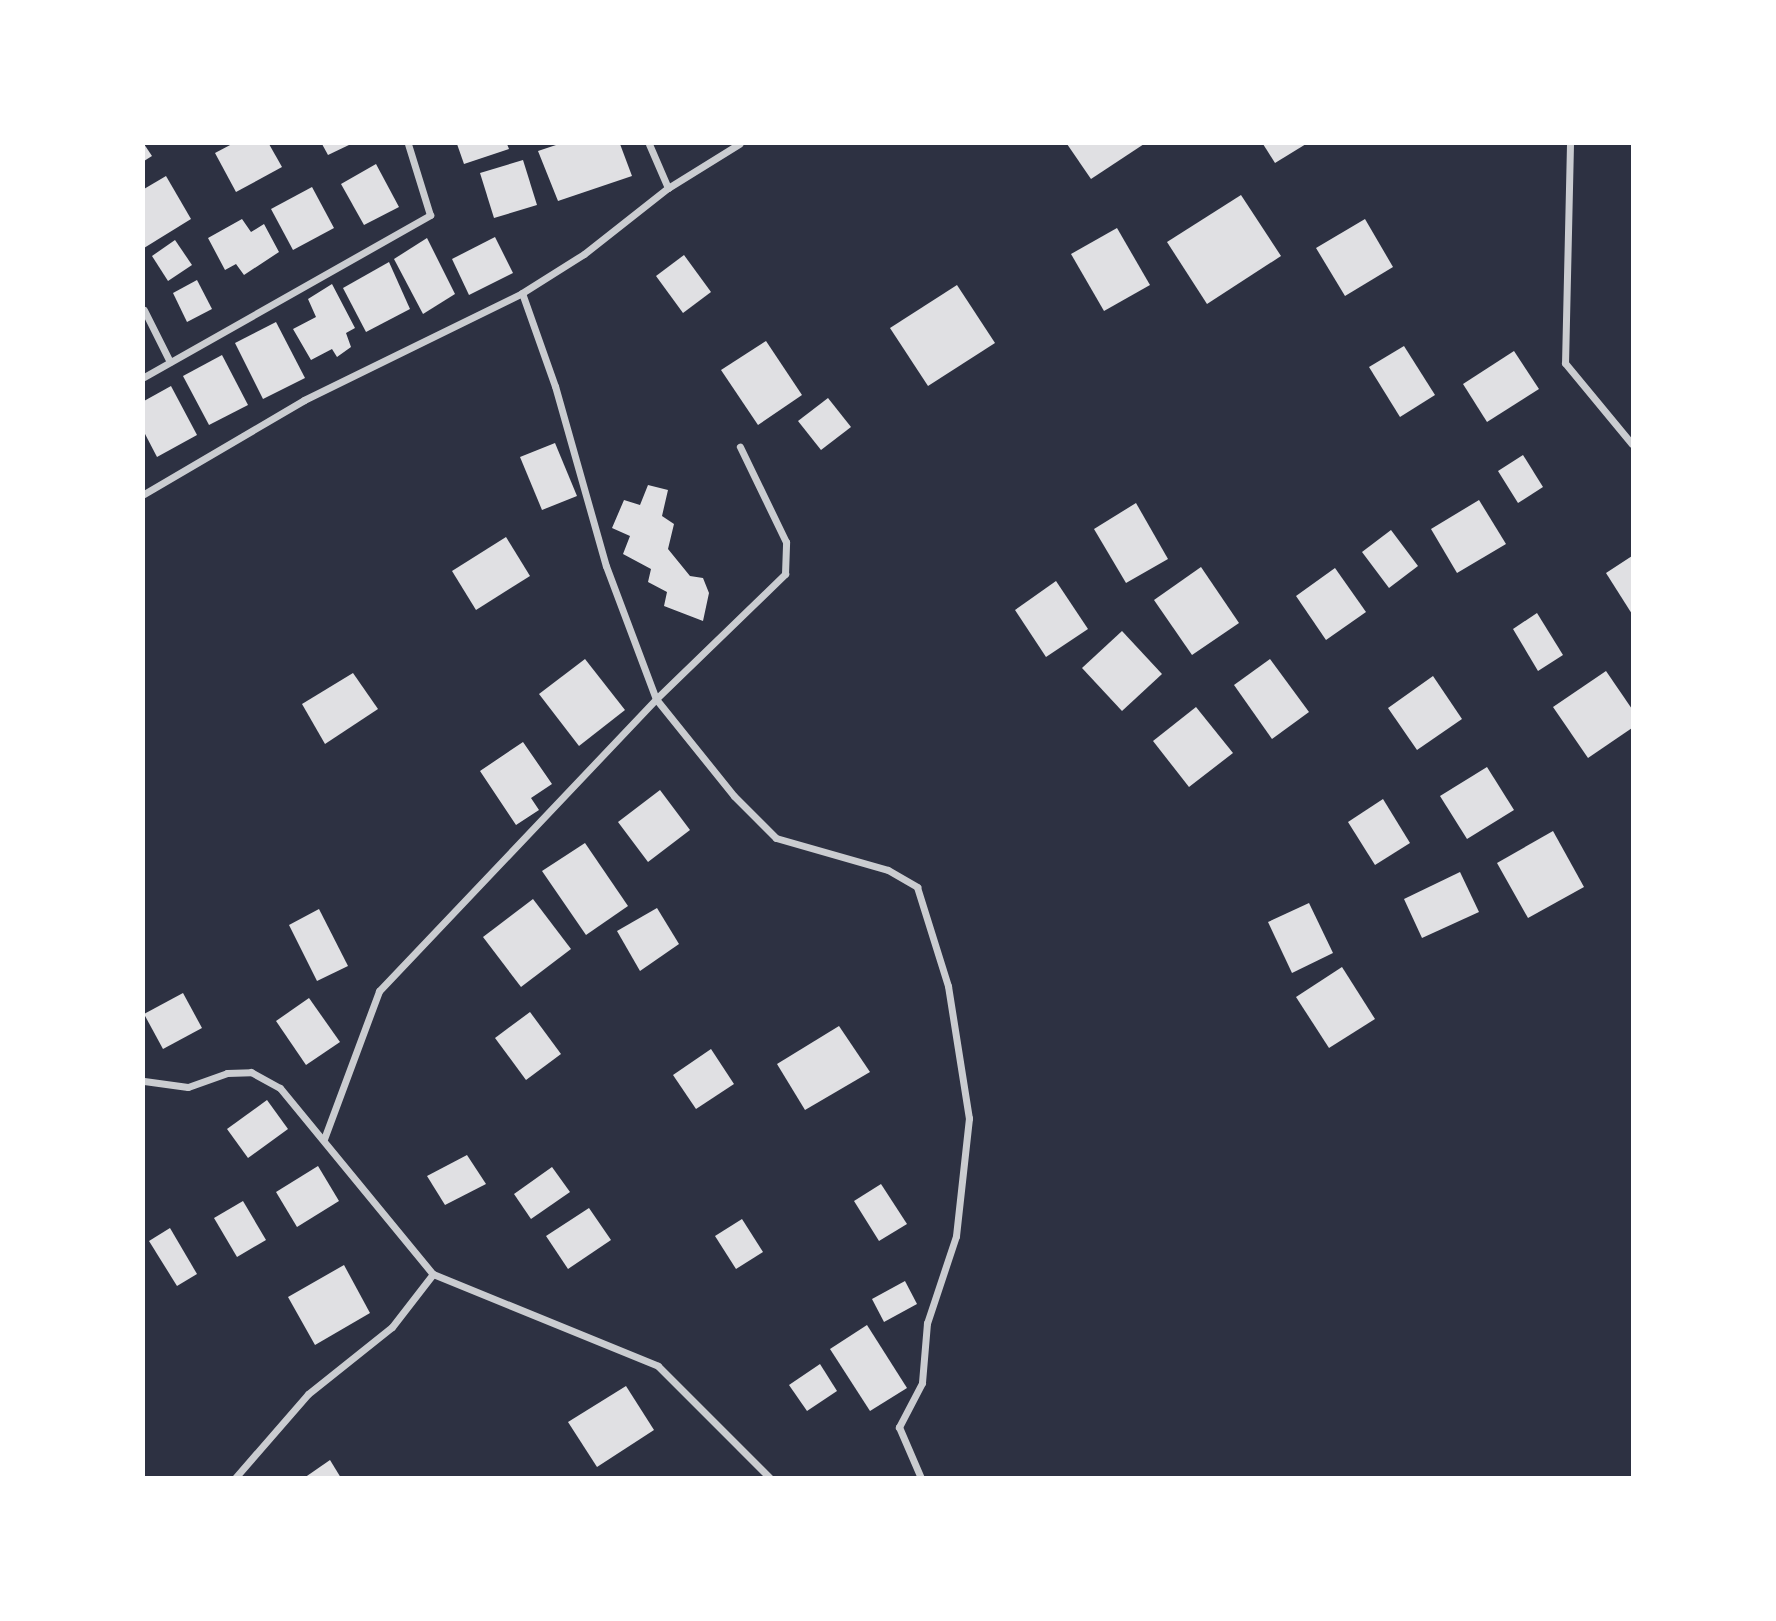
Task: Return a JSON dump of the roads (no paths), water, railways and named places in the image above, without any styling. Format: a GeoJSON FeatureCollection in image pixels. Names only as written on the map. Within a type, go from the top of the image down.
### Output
{"type":"FeatureCollection","features":[{"type":"Feature","properties":{"kind":"street"},"geometry":{"type":"LineString","coordinates":[[144,377],[430,215],[408,144]]}},
{"type":"Feature","properties":{"kind":"street"},"geometry":{"type":"LineString","coordinates":[[649,144],[667,188]]}},
{"type":"Feature","properties":{"kind":"street"},"geometry":{"type":"LineString","coordinates":[[144,494],[304,400],[522,293],[584,254],[667,188],[739,144]]}},
{"type":"Feature","properties":{"kind":"street"},"geometry":{"type":"LineString","coordinates":[[1570,144],[1565,363],[1633,444]]}},
{"type":"Feature","properties":{"kind":"street"},"geometry":{"type":"LineString","coordinates":[[522,293],[555,386],[606,566],[656,699],[734,796],[776,838],[888,870],[916,887],[948,986],[970,1118],[956,1236],[927,1323],[922,1383],[898,1427],[921,1478]]}},
{"type":"Feature","properties":{"kind":"street"},"geometry":{"type":"LineString","coordinates":[[144,310],[170,362]]}},
{"type":"Feature","properties":{"kind":"street"},"geometry":{"type":"LineString","coordinates":[[324,1139],[379,991],[656,699],[785,574],[786,542],[740,447]]}},
{"type":"Feature","properties":{"kind":"street"},"geometry":{"type":"LineString","coordinates":[[144,1081],[188,1087],[227,1073],[251,1072],[280,1088],[433,1275],[658,1366],[771,1478]]}},
{"type":"Feature","properties":{"kind":"street"},"geometry":{"type":"LineString","coordinates":[[234,1478],[308,1394],[392,1327],[433,1275]]}}]}
